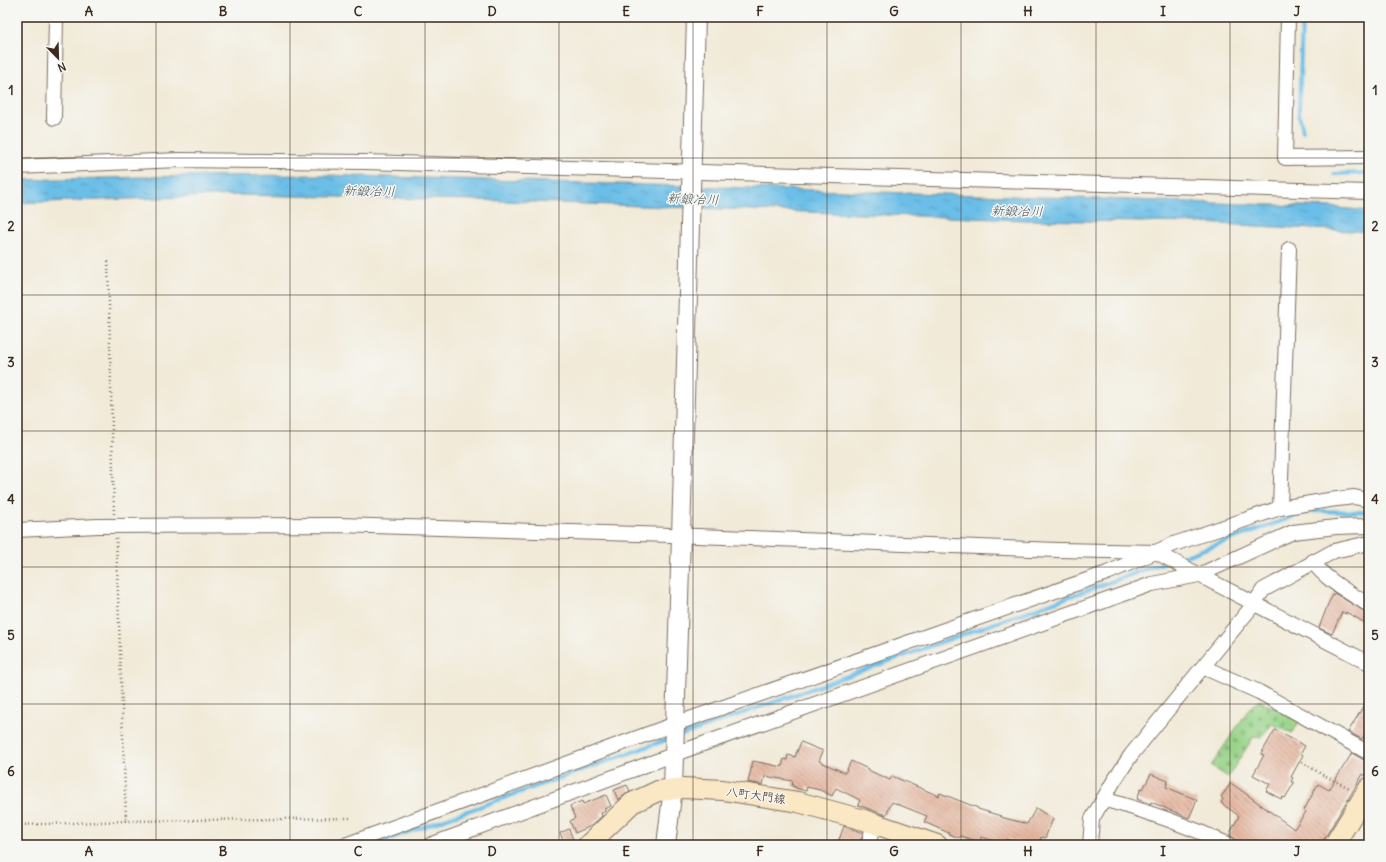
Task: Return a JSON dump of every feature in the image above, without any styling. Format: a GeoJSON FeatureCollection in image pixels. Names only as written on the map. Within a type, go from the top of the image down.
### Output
{"type":"FeatureCollection","features":[{"type":"Feature","properties":{"kind":"main road","name":"八町大門線"},"geometry":{"type":"LineString","coordinates":[[588,845],[632,803],[658,791],[673,788],[723,790],[798,802],[874,824],[937,845]]}},
{"type":"Feature","properties":{"kind":"main road"},"geometry":{"type":"LineString","coordinates":[[1334,845],[1367,792]]}},
{"type":"Feature","properties":{"kind":"street"},"geometry":{"type":"LineString","coordinates":[[54,118],[56,17]]}},
{"type":"Feature","properties":{"kind":"street"},"geometry":{"type":"LineString","coordinates":[[666,845],[673,788],[682,536],[696,17]]}},
{"type":"Feature","properties":{"kind":"street"},"geometry":{"type":"LineString","coordinates":[[1288,17],[1285,158],[1369,157]]}},
{"type":"Feature","properties":{"kind":"street"},"geometry":{"type":"LineString","coordinates":[[17,167],[179,160],[365,162],[692,176],[1369,192]]}},
{"type":"Feature","properties":{"kind":"street"},"geometry":{"type":"LineString","coordinates":[[1280,508],[1289,249]]}},
{"type":"Feature","properties":{"kind":"street"},"geometry":{"type":"LineString","coordinates":[[345,845],[675,724],[1107,573],[1174,544],[1280,508],[1329,500],[1354,498],[1369,500]]}},
{"type":"Feature","properties":{"kind":"street"},"geometry":{"type":"LineString","coordinates":[[17,530],[114,526],[338,525],[1058,550],[1156,552],[1369,663]]}},
{"type":"Feature","properties":{"kind":"street"},"geometry":{"type":"LineString","coordinates":[[430,845],[673,755],[1152,584],[1199,575],[1294,532],[1336,527],[1369,527]]}},
{"type":"Feature","properties":{"kind":"street"},"geometry":{"type":"LineString","coordinates":[[1090,845],[1092,819],[1131,755],[1254,604],[1263,590],[1334,551],[1369,543]]}},
{"type":"Feature","properties":{"kind":"street"},"geometry":{"type":"LineString","coordinates":[[1313,562],[1316,567],[1337,584],[1369,605]]}},
{"type":"Feature","properties":{"kind":"street"},"geometry":{"type":"LineString","coordinates":[[1203,667],[1259,692],[1369,753]]}},
{"type":"Feature","properties":{"kind":"street"},"geometry":{"type":"LineString","coordinates":[[1103,799],[1127,805],[1196,829],[1230,845]]}},
{"type":"Feature","properties":{"kind":"street"},"geometry":{"type":"LineString","coordinates":[[868,845],[874,824]]}},
{"type":"Feature","properties":{"kind":"path"},"geometry":{"type":"LineString","coordinates":[[108,261],[114,526],[116,529],[126,821]]}},
{"type":"Feature","properties":{"kind":"path"},"geometry":{"type":"LineString","coordinates":[[1302,762],[1323,775],[1367,792]]}},
{"type":"Feature","properties":{"kind":"path"},"geometry":{"type":"LineString","coordinates":[[17,825],[126,821],[350,818]]}},
{"type":"Feature","properties":{"kind":"green space"},"geometry":{"type":"Polygon","coordinates":[[[1259,700],[1300,721],[1292,733],[1272,724],[1261,737],[1254,736],[1228,777],[1211,766],[1249,709],[1259,700]]]}},
{"type":"Feature","properties":{"kind":"water","name":"新鍛冶川"},"geometry":{"type":"Polygon","coordinates":[[[325,175],[1330,207],[1369,211],[1369,232],[1201,223],[1026,220],[477,200],[240,195],[17,203],[17,180],[189,176],[325,175]]]}},
{"type":"Feature","properties":{"kind":"building"},"geometry":{"type":"Polygon","coordinates":[[[1334,593],[1369,614],[1369,625],[1346,612],[1346,614],[1342,612],[1332,634],[1319,628],[1334,593]]]}},
{"type":"Feature","properties":{"kind":"building"},"geometry":{"type":"Polygon","coordinates":[[[1369,697],[1369,736],[1365,734],[1362,739],[1348,732],[1369,697]]]}},
{"type":"Feature","properties":{"kind":"building"},"geometry":{"type":"Polygon","coordinates":[[[1275,730],[1305,746],[1301,753],[1303,755],[1291,777],[1293,778],[1291,781],[1294,783],[1285,798],[1283,797],[1281,799],[1266,791],[1270,784],[1253,775],[1264,755],[1261,754],[1275,730]]]}},
{"type":"Feature","properties":{"kind":"building"},"geometry":{"type":"Polygon","coordinates":[[[801,742],[823,751],[819,761],[845,773],[851,761],[890,780],[892,776],[939,796],[940,793],[1001,817],[1027,824],[1036,808],[1053,819],[1045,838],[1041,837],[1039,845],[1028,845],[1007,839],[1006,844],[981,837],[980,842],[960,836],[959,838],[949,834],[924,822],[927,816],[892,802],[886,815],[858,805],[860,800],[836,788],[832,796],[820,790],[807,787],[806,791],[796,788],[792,786],[793,781],[765,776],[763,785],[748,782],[753,761],[782,767],[784,759],[787,760],[788,755],[795,757],[801,742]]]}},
{"type":"Feature","properties":{"kind":"building"},"geometry":{"type":"Polygon","coordinates":[[[1352,753],[1369,763],[1369,769],[1365,776],[1363,774],[1324,839],[1323,845],[1300,845],[1294,840],[1290,845],[1238,845],[1237,840],[1229,835],[1239,816],[1221,803],[1223,799],[1221,797],[1231,783],[1294,829],[1306,812],[1304,810],[1318,784],[1329,790],[1352,753]]]}},
{"type":"Feature","properties":{"kind":"building"},"geometry":{"type":"Polygon","coordinates":[[[1151,774],[1168,781],[1166,787],[1197,800],[1189,818],[1151,802],[1150,804],[1137,799],[1141,788],[1143,789],[1151,774]]]}},
{"type":"Feature","properties":{"kind":"building"},"geometry":{"type":"Polygon","coordinates":[[[627,785],[630,791],[618,800],[614,790],[627,785]]]}},
{"type":"Feature","properties":{"kind":"building"},"geometry":{"type":"Polygon","coordinates":[[[606,795],[611,806],[604,809],[606,811],[601,813],[602,816],[591,826],[575,833],[570,821],[575,818],[570,806],[582,801],[583,804],[606,795]]]}},
{"type":"Feature","properties":{"kind":"building"},"geometry":{"type":"Polygon","coordinates":[[[844,826],[863,833],[860,845],[837,845],[844,826]]]}},
{"type":"Feature","properties":{"kind":"building"},"geometry":{"type":"Polygon","coordinates":[[[569,829],[574,842],[565,845],[560,833],[569,829]]]}},
{"type":"Feature","properties":{"kind":"waterway"},"geometry":{"type":"LineString","coordinates":[[1302,17],[1299,114],[1303,131]]}},
{"type":"Feature","properties":{"kind":"waterway"},"geometry":{"type":"LineString","coordinates":[[1334,174],[1369,173]]}},
{"type":"Feature","properties":{"kind":"waterway"},"geometry":{"type":"LineString","coordinates":[[1177,559],[1309,511],[1369,512]]}},
{"type":"Feature","properties":{"kind":"waterway"},"geometry":{"type":"LineString","coordinates":[[679,736],[1166,562]]}},
{"type":"Feature","properties":{"kind":"waterway"},"geometry":{"type":"LineString","coordinates":[[372,845],[669,739]]}}]}
